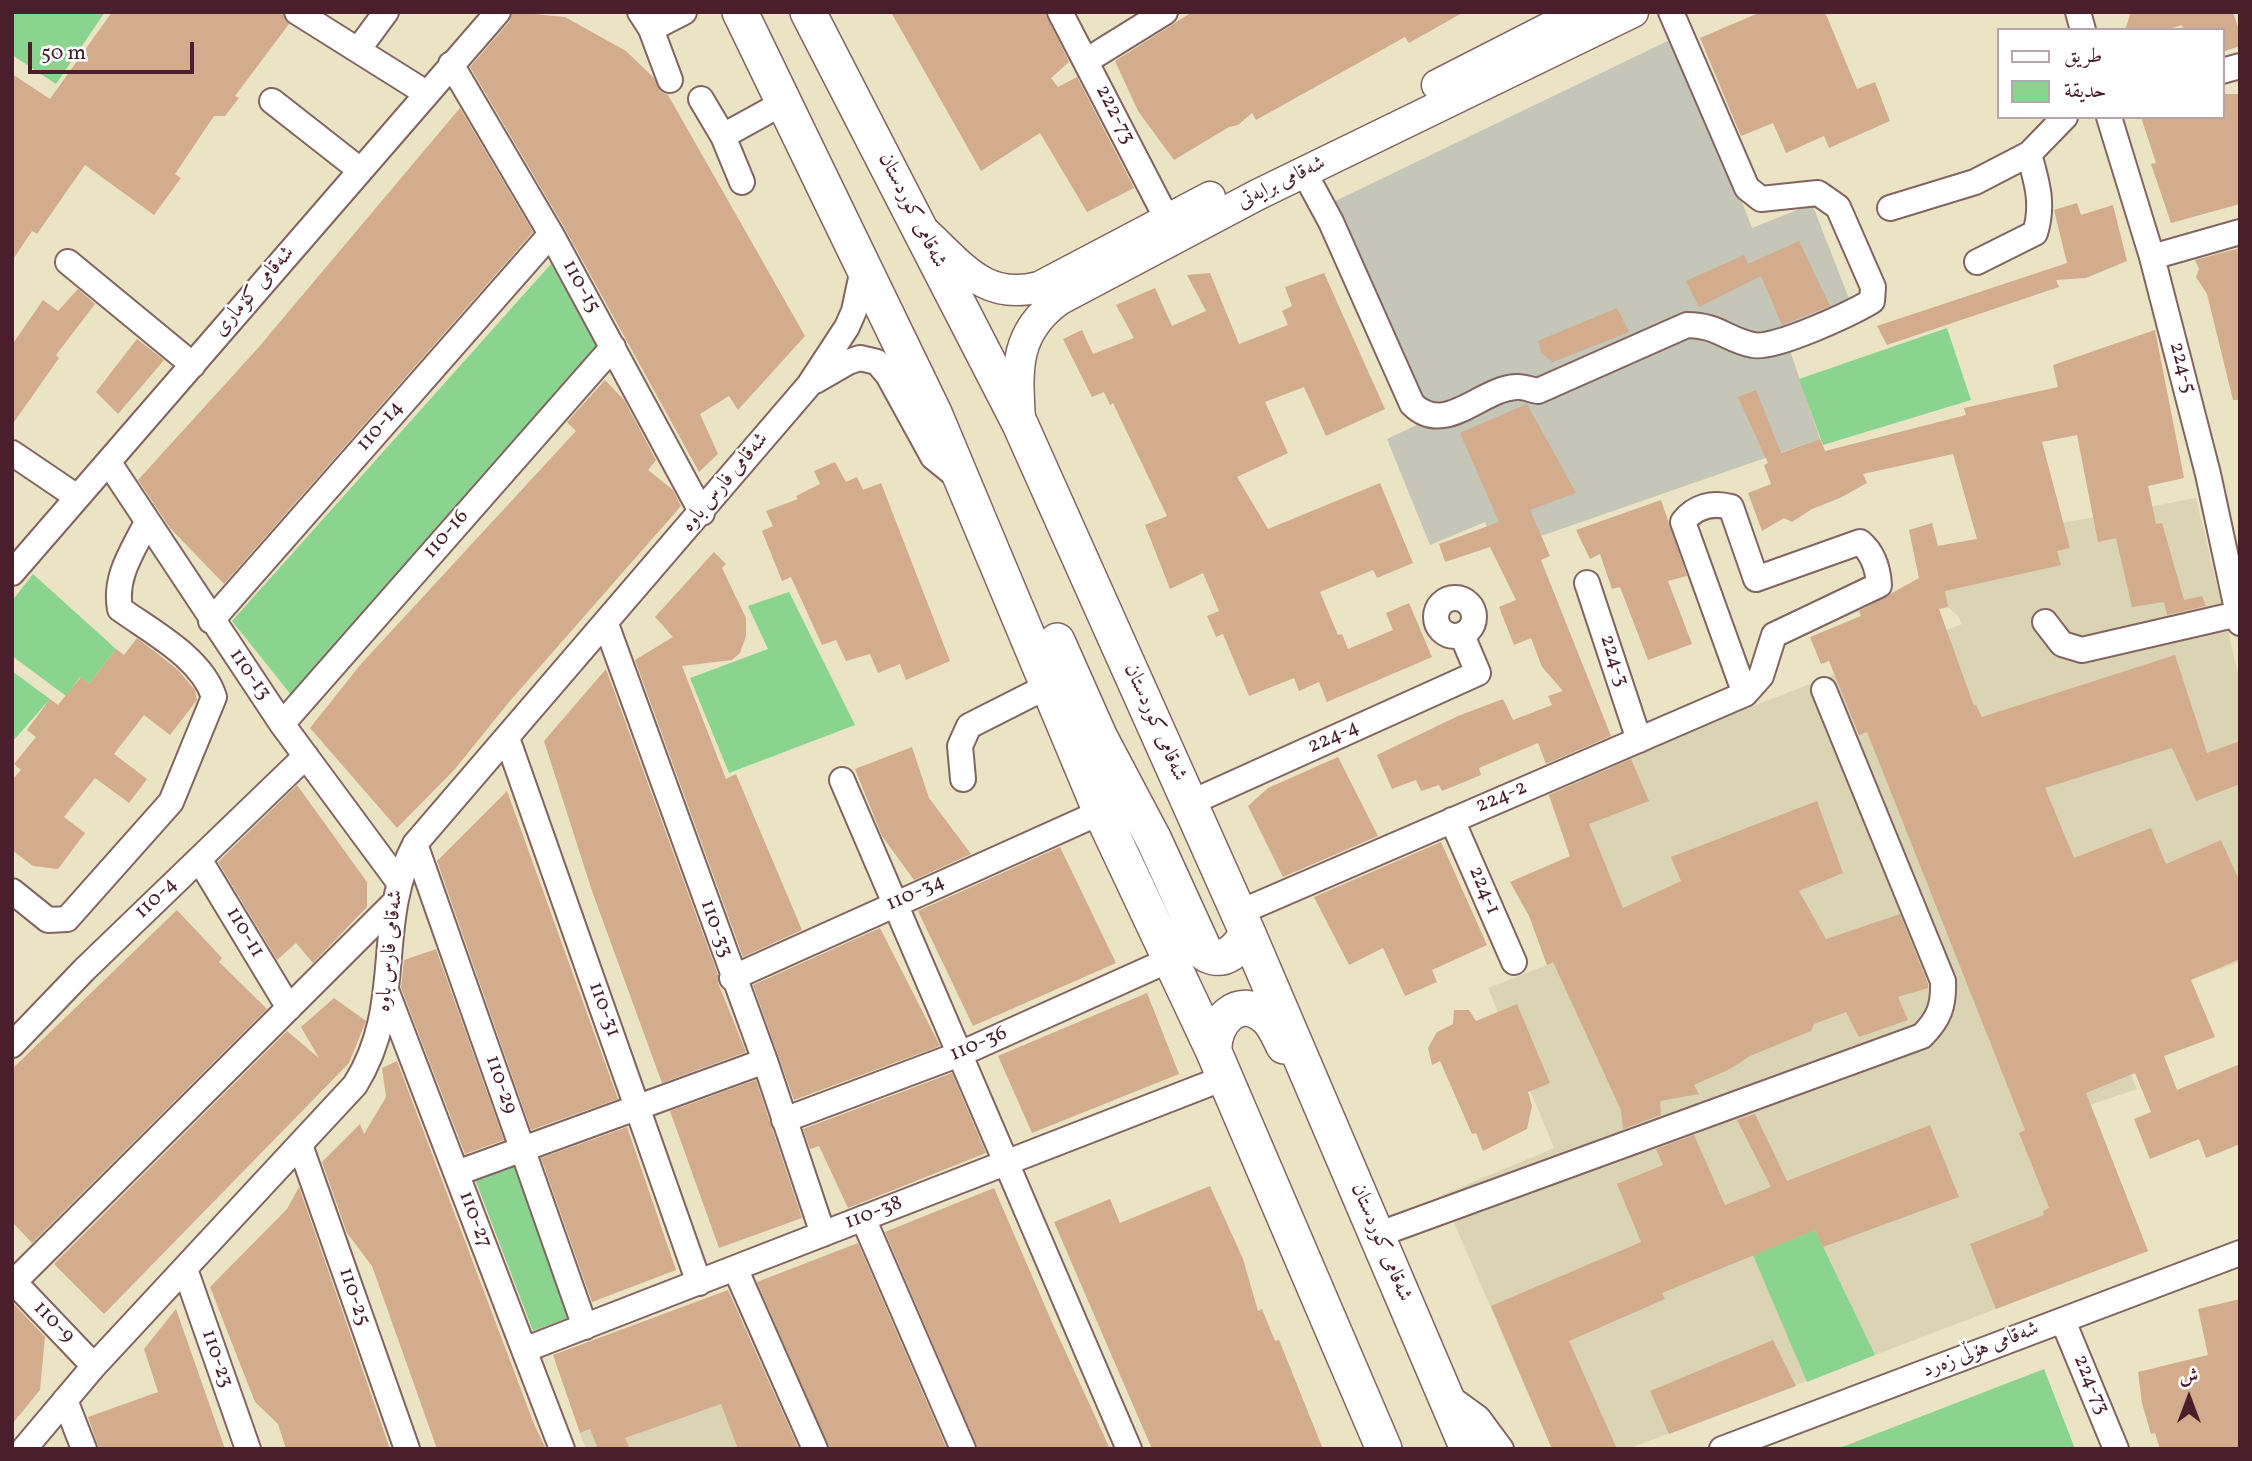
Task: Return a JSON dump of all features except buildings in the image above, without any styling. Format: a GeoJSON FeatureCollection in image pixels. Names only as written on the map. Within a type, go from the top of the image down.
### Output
{"type":"FeatureCollection","features":[{"type":"Feature","properties":{"kind":"highway"},"geometry":{"type":"LineString","coordinates":[[740,12],[934,413],[1101,812],[1219,1065],[1384,1449]]}},
{"type":"Feature","properties":{"kind":"highway","name":"شەقامی کوردستان"},"geometry":{"type":"LineString","coordinates":[[808,12],[1020,424],[1243,923],[1468,1449]]}},
{"type":"Feature","properties":{"kind":"highway"},"geometry":{"type":"LineString","coordinates":[[969,495],[1013,542],[1100,738],[1154,840],[1206,954],[1215,959],[1236,950],[1243,923]]}},
{"type":"Feature","properties":{"kind":"highway"},"geometry":{"type":"LineString","coordinates":[[1219,1065],[1213,1038],[1221,1020],[1239,1010],[1259,1012],[1274,1026],[1300,1076],[1312,1085]]}},
{"type":"Feature","properties":{"kind":"main road","name":"شەقامی برایەتی"},"geometry":{"type":"LineString","coordinates":[[1020,424],[1017,378],[1021,348],[1036,319],[1059,300],[1172,228],[1580,12]]}},
{"type":"Feature","properties":{"kind":"main road","name":"شەقامی برایەتی"},"geometry":{"type":"LineString","coordinates":[[922,230],[974,276],[1000,290],[1016,292],[1040,287],[1304,172],[1633,12]]}},
{"type":"Feature","properties":{"kind":"street"},"geometry":{"type":"LineString","coordinates":[[297,12],[426,93]]}},
{"type":"Feature","properties":{"kind":"street"},"geometry":{"type":"LineString","coordinates":[[358,50],[386,12]]}},
{"type":"Feature","properties":{"kind":"street","name":"شەقامی کۆماری"},"geometry":{"type":"LineString","coordinates":[[12,573],[498,12]]}},
{"type":"Feature","properties":{"kind":"street"},"geometry":{"type":"LineString","coordinates":[[670,80],[645,21],[684,12]]}},
{"type":"Feature","properties":{"kind":"street","name":"222-73"},"geometry":{"type":"LineString","coordinates":[[1060,12],[1172,228]]}},
{"type":"Feature","properties":{"kind":"street"},"geometry":{"type":"LineString","coordinates":[[1086,61],[1165,12]]}},
{"type":"Feature","properties":{"kind":"street"},"geometry":{"type":"LineString","coordinates":[[1304,172],[1331,222],[1412,404],[1423,415],[1437,418],[1517,386],[1538,391],[1687,325],[1705,325],[1751,345],[1767,346],[1857,310],[1872,301],[1873,288],[1838,207],[1818,192],[1760,199],[1747,188],[1671,12]]}},
{"type":"Feature","properties":{"kind":"street","name":"110-15"},"geometry":{"type":"LineString","coordinates":[[451,64],[551,234],[702,513]]}},
{"type":"Feature","properties":{"kind":"street"},"geometry":{"type":"LineString","coordinates":[[701,99],[723,136],[742,182]]}},
{"type":"Feature","properties":{"kind":"street"},"geometry":{"type":"LineString","coordinates":[[272,101],[360,170]]}},
{"type":"Feature","properties":{"kind":"street"},"geometry":{"type":"LineString","coordinates":[[723,136],[783,103]]}},
{"type":"Feature","properties":{"kind":"street"},"geometry":{"type":"LineString","coordinates":[[1890,208],[1976,181],[2029,154],[2063,119]]}},
{"type":"Feature","properties":{"kind":"street","name":"224-5"},"geometry":{"type":"LineString","coordinates":[[2110,119],[2152,257],[2208,474],[2239,618]]}},
{"type":"Feature","properties":{"kind":"street"},"geometry":{"type":"LineString","coordinates":[[1977,262],[2035,233],[2040,217],[2040,194],[2029,154]]}},
{"type":"Feature","properties":{"kind":"street"},"geometry":{"type":"LineString","coordinates":[[2152,257],[2240,232]]}},
{"type":"Feature","properties":{"kind":"street","name":"110-14"},"geometry":{"type":"LineString","coordinates":[[211,621],[551,234]]}},
{"type":"Feature","properties":{"kind":"street"},"geometry":{"type":"LineString","coordinates":[[68,262],[193,365]]}},
{"type":"Feature","properties":{"kind":"street","name":"شەقامی فارس باوە"},"geometry":{"type":"LineString","coordinates":[[24,1449],[94,1366],[355,1085],[369,1064],[385,1016],[396,892],[415,844],[702,513],[809,385],[847,327],[854,311],[863,270]]}},
{"type":"Feature","properties":{"kind":"street","name":"110-16"},"geometry":{"type":"LineString","coordinates":[[282,724],[613,347]]}},
{"type":"Feature","properties":{"kind":"street","name":"شەقامی فارس باوە"},"geometry":{"type":"LineString","coordinates":[[809,385],[848,362],[860,358],[877,362],[888,375],[933,457],[969,495]]}},
{"type":"Feature","properties":{"kind":"street"},"geometry":{"type":"LineString","coordinates":[[12,453],[77,497]]}},
{"type":"Feature","properties":{"kind":"street","name":"110-13"},"geometry":{"type":"LineString","coordinates":[[109,463],[211,621],[306,756],[396,892]]}},
{"type":"Feature","properties":{"kind":"street"},"geometry":{"type":"LineString","coordinates":[[1718,503],[1731,507],[1756,579],[1860,542],[1869,550],[1878,573],[1879,585],[1774,635],[1753,685],[1683,522],[1690,513],[1718,503]]}},
{"type":"Feature","properties":{"kind":"street"},"geometry":{"type":"LineString","coordinates":[[12,891],[48,920],[66,919],[172,802],[214,697],[211,687],[186,657],[120,609],[117,593],[120,576],[147,522]]}},
{"type":"Feature","properties":{"kind":"street","name":"224-3"},"geometry":{"type":"LineString","coordinates":[[1587,583],[1639,740]]}},
{"type":"Feature","properties":{"kind":"street"},"geometry":{"type":"LineString","coordinates":[[2045,622],[2062,644],[2082,650],[2239,618]]}},
{"type":"Feature","properties":{"kind":"street","name":"110-33"},"geometry":{"type":"LineString","coordinates":[[606,624],[732,978],[765,1061],[823,1234]]}},
{"type":"Feature","properties":{"kind":"street","name":"224-4"},"geometry":{"type":"LineString","coordinates":[[1190,803],[1478,673],[1462,635]]}},
{"type":"Feature","properties":{"kind":"street"},"geometry":{"type":"LineString","coordinates":[[963,779],[960,746],[970,726],[1050,685]]}},
{"type":"Feature","properties":{"kind":"street","name":"224-2"},"geometry":{"type":"LineString","coordinates":[[1243,923],[1452,820],[1639,740],[1753,685]]}},
{"type":"Feature","properties":{"kind":"street"},"geometry":{"type":"LineString","coordinates":[[1377,1235],[1922,1035],[1937,1021],[1944,1001],[1943,981],[1824,690]]}},
{"type":"Feature","properties":{"kind":"street","name":"110-31"},"geometry":{"type":"LineString","coordinates":[[507,738],[699,1283]]}},
{"type":"Feature","properties":{"kind":"street","name":"110-4"},"geometry":{"type":"LineString","coordinates":[[12,1045],[84,970],[306,756]]}},
{"type":"Feature","properties":{"kind":"street"},"geometry":{"type":"LineString","coordinates":[[842,780],[1129,1449]]}},
{"type":"Feature","properties":{"kind":"street","name":"110-34"},"geometry":{"type":"LineString","coordinates":[[732,978],[1101,812]]}},
{"type":"Feature","properties":{"kind":"street","name":"224-1"},"geometry":{"type":"LineString","coordinates":[[1452,820],[1514,962]]}},
{"type":"Feature","properties":{"kind":"street","name":"110-29"},"geometry":{"type":"LineString","coordinates":[[415,844],[585,1327]]}},
{"type":"Feature","properties":{"kind":"street","name":"110-11"},"geometry":{"type":"LineString","coordinates":[[199,859],[289,1007]]}},
{"type":"Feature","properties":{"kind":"street"},"geometry":{"type":"LineString","coordinates":[[13,1282],[289,1007],[396,892]]}},
{"type":"Feature","properties":{"kind":"street","name":"110-36"},"geometry":{"type":"LineString","coordinates":[[784,1120],[960,1054],[1169,960]]}},
{"type":"Feature","properties":{"kind":"street","name":"110-27"},"geometry":{"type":"LineString","coordinates":[[387,991],[562,1449]]}},
{"type":"Feature","properties":{"kind":"street"},"geometry":{"type":"LineString","coordinates":[[457,1173],[765,1061]]}},
{"type":"Feature","properties":{"kind":"street","name":"110-38"},"geometry":{"type":"LineString","coordinates":[[524,1350],[1006,1163],[1219,1065]]}},
{"type":"Feature","properties":{"kind":"street","name":"110-25"},"geometry":{"type":"LineString","coordinates":[[300,1146],[407,1449]]}},
{"type":"Feature","properties":{"kind":"street"},"geometry":{"type":"LineString","coordinates":[[863,1218],[963,1449]]}},
{"type":"Feature","properties":{"kind":"street","name":"شەقامی هۆڵی زەرد"},"geometry":{"type":"LineString","coordinates":[[1722,1449],[2240,1254]]}},
{"type":"Feature","properties":{"kind":"street"},"geometry":{"type":"LineString","coordinates":[[735,1268],[815,1449]]}},
{"type":"Feature","properties":{"kind":"street","name":"110-23"},"geometry":{"type":"LineString","coordinates":[[185,1269],[248,1449]]}},
{"type":"Feature","properties":{"kind":"street","name":"110-9"},"geometry":{"type":"LineString","coordinates":[[13,1282],[94,1366]]}},
{"type":"Feature","properties":{"kind":"street","name":"224-73"},"geometry":{"type":"LineString","coordinates":[[2063,1321],[2116,1449]]}},
{"type":"Feature","properties":{"kind":"street"},"geometry":{"type":"LineString","coordinates":[[1443,1392],[1478,1418],[1501,1449]]}},
{"type":"Feature","properties":{"kind":"street"},"geometry":{"type":"LineString","coordinates":[[65,1400],[84,1449]]}},
{"type":"Feature","properties":{"kind":"shaded area"},"geometry":{"type":"Polygon","coordinates":[[[1678,36],[1752,228],[1812,204],[1852,306],[1784,333],[1820,439],[1495,552],[1485,522],[1430,545],[1387,439],[1421,423],[1327,205],[1678,36]]]}},
{"type":"Feature","properties":{"kind":"shaded area"},"geometry":{"type":"Polygon","coordinates":[[[2196,498],[2240,682],[2240,962],[2132,1001],[2157,1064],[2131,1075],[2137,1089],[2090,1105],[2148,1251],[1628,1449],[1552,1449],[1442,1195],[1554,1148],[1488,988],[1547,965],[1542,953],[1596,931],[1546,788],[1962,624],[1948,607],[1926,612],[1938,546],[2196,498]]]}},
{"type":"Feature","properties":{"kind":"shaded area"},"geometry":{"type":"Polygon","coordinates":[[[713,1384],[759,1449],[586,1449],[580,1433],[713,1384]]]}},
{"type":"Feature","properties":{"kind":"green space"},"geometry":{"type":"Polygon","coordinates":[[[12,12],[105,12],[56,84],[12,55],[12,12]]]}},
{"type":"Feature","properties":{"kind":"green space"},"geometry":{"type":"Polygon","coordinates":[[[551,264],[600,345],[292,696],[232,621],[551,264]]]}},
{"type":"Feature","properties":{"kind":"green space"},"geometry":{"type":"Polygon","coordinates":[[[1947,328],[1971,400],[1823,445],[1799,379],[1947,328]]]}},
{"type":"Feature","properties":{"kind":"green space"},"geometry":{"type":"Polygon","coordinates":[[[33,574],[116,649],[89,684],[80,677],[66,696],[12,656],[12,601],[33,574]]]}},
{"type":"Feature","properties":{"kind":"green space"},"geometry":{"type":"Polygon","coordinates":[[[789,592],[855,725],[729,773],[690,678],[768,649],[748,606],[789,592]]]}},
{"type":"Feature","properties":{"kind":"green space"},"geometry":{"type":"Polygon","coordinates":[[[12,671],[50,699],[12,742],[12,671]]]}},
{"type":"Feature","properties":{"kind":"green space"},"geometry":{"type":"Polygon","coordinates":[[[515,1165],[569,1318],[533,1331],[475,1179],[515,1165]]]}},
{"type":"Feature","properties":{"kind":"green space"},"geometry":{"type":"Polygon","coordinates":[[[1815,1230],[1875,1355],[1807,1382],[1753,1255],[1815,1230]]]}},
{"type":"Feature","properties":{"kind":"green space"},"geometry":{"type":"Polygon","coordinates":[[[2044,1369],[2075,1449],[1837,1449],[2044,1369]]]}}]}
